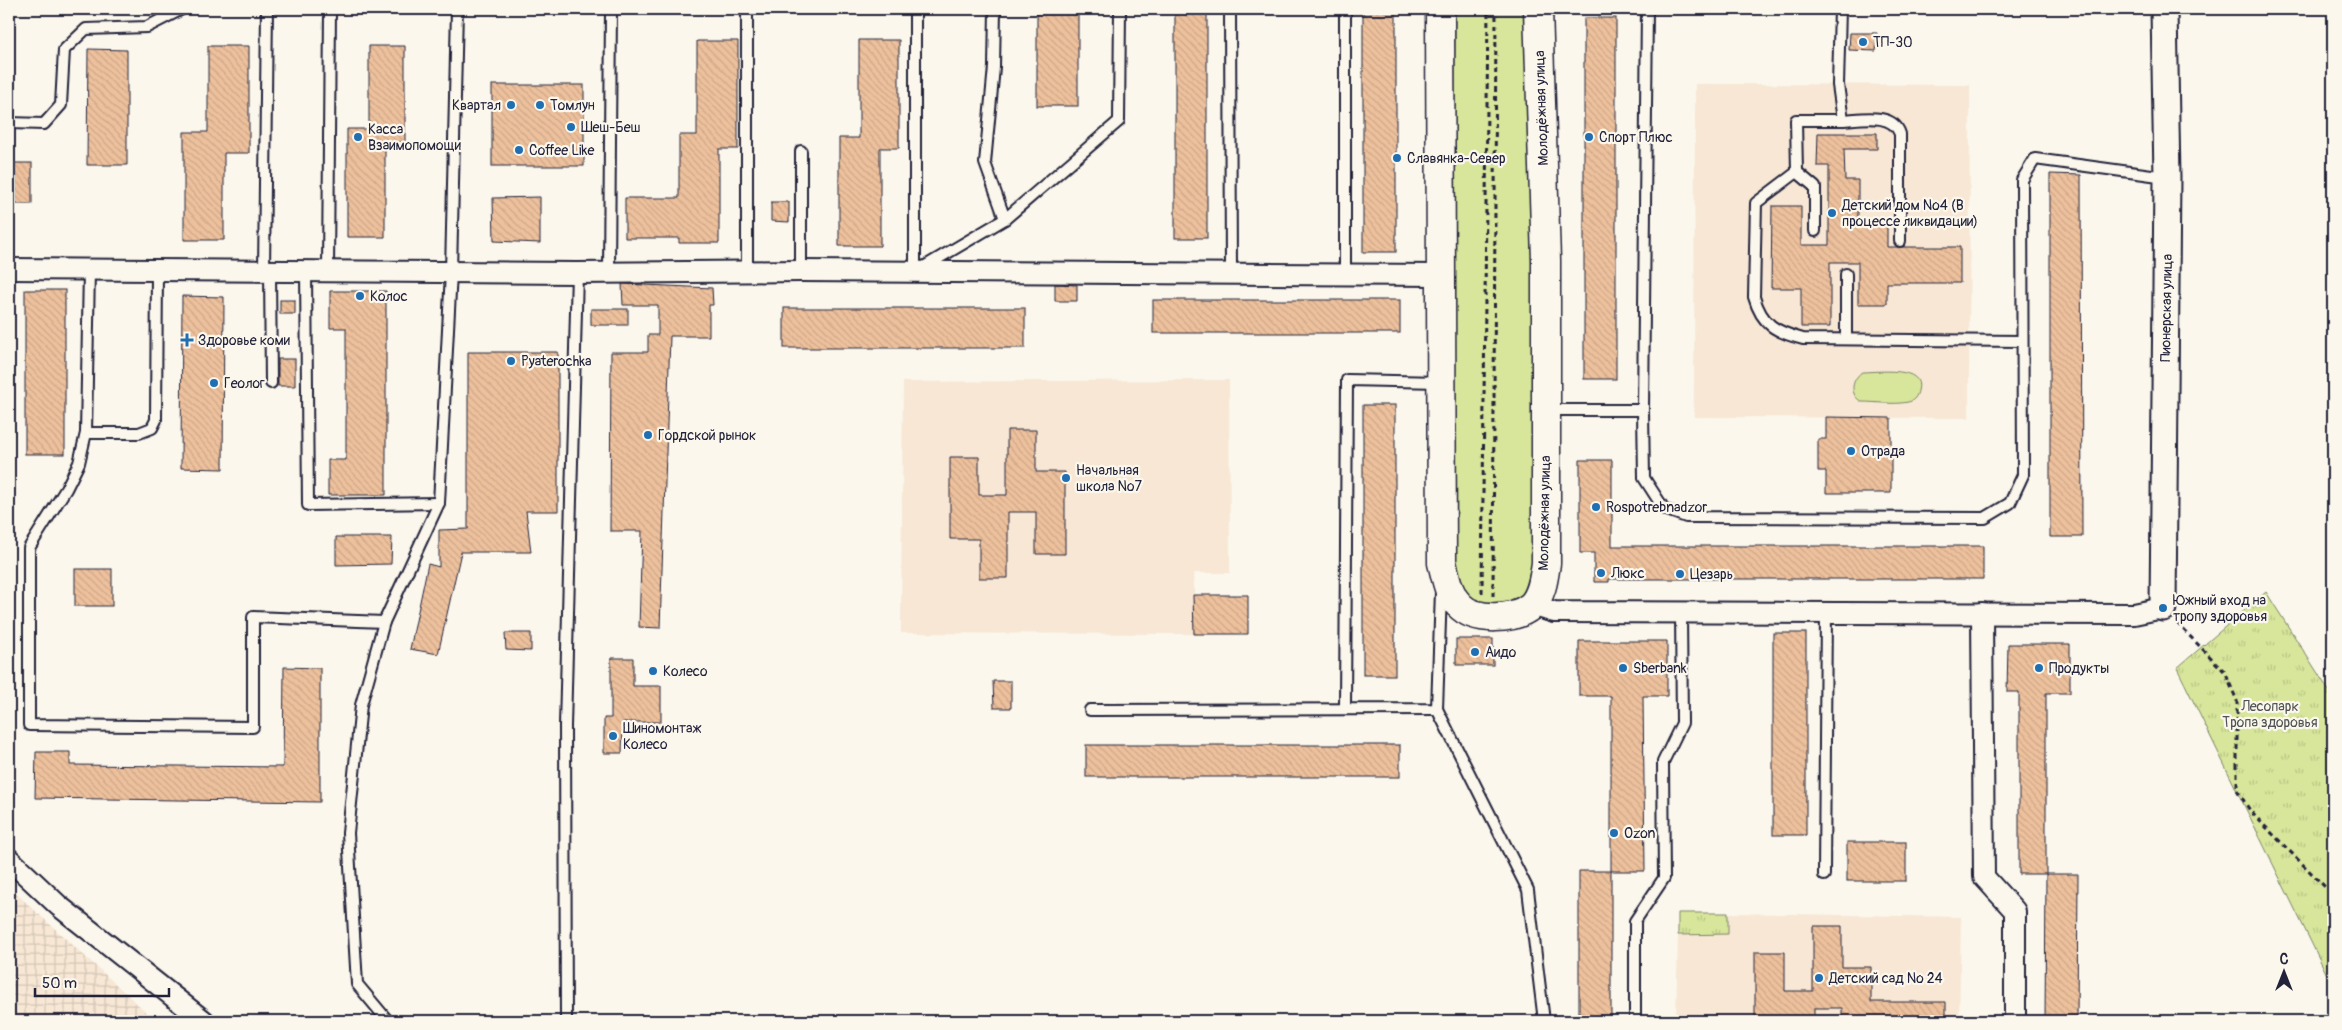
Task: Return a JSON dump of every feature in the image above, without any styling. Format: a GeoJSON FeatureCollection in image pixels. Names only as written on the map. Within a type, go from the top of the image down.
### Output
{"type":"FeatureCollection","features":[{"type":"Feature","properties":{"kind":"main road"},"geometry":{"type":"LineString","coordinates":[[1440,9],[1442,563],[1448,588],[1459,606],[1471,614],[1487,606],[1514,615],[1532,605]]}},
{"type":"Feature","properties":{"kind":"main road","name":"Молодёжная улица"},"geometry":{"type":"LineString","coordinates":[[1532,605],[1541,589],[1546,563],[1546,260],[1538,9]]}},
{"type":"Feature","properties":{"kind":"street","name":"Пионерская улица"},"geometry":{"type":"LineString","coordinates":[[2163,608],[2168,178],[2164,9]]}},
{"type":"Feature","properties":{"kind":"street"},"geometry":{"type":"LineString","coordinates":[[9,269],[576,273],[801,271],[1442,275]]}},
{"type":"Feature","properties":{"kind":"street"},"geometry":{"type":"LineString","coordinates":[[1532,605],[1554,612],[2134,614],[2163,608]]}},
{"type":"Feature","properties":{"kind":"street"},"geometry":{"type":"LineString","coordinates":[[1982,613],[1984,877],[2015,911],[2015,1021]]}},
{"type":"Feature","properties":{"kind":"street"},"geometry":{"type":"LineString","coordinates":[[9,859],[59,906],[204,1021]]}},
{"type":"Feature","properties":{"kind":"lane"},"geometry":{"type":"LineString","coordinates":[[9,123],[44,124],[61,104],[64,50],[86,29],[147,27],[182,9]]}},
{"type":"Feature","properties":{"kind":"lane"},"geometry":{"type":"LineString","coordinates":[[267,9],[267,271],[272,383]]}},
{"type":"Feature","properties":{"kind":"lane"},"geometry":{"type":"LineString","coordinates":[[328,271],[330,9]]}},
{"type":"Feature","properties":{"kind":"lane"},"geometry":{"type":"LineString","coordinates":[[388,1021],[357,984],[348,833],[361,705],[384,622],[439,503],[451,272],[457,9]]}},
{"type":"Feature","properties":{"kind":"lane"},"geometry":{"type":"LineString","coordinates":[[609,273],[611,9]]}},
{"type":"Feature","properties":{"kind":"lane"},"geometry":{"type":"LineString","coordinates":[[747,9],[747,271]]}},
{"type":"Feature","properties":{"kind":"lane"},"geometry":{"type":"LineString","coordinates":[[915,9],[915,273]]}},
{"type":"Feature","properties":{"kind":"lane"},"geometry":{"type":"LineString","coordinates":[[995,9],[994,67],[985,163],[1005,219]]}},
{"type":"Feature","properties":{"kind":"lane"},"geometry":{"type":"LineString","coordinates":[[915,273],[1005,219],[1119,121],[1120,9]]}},
{"type":"Feature","properties":{"kind":"lane"},"geometry":{"type":"LineString","coordinates":[[1230,9],[1231,274]]}},
{"type":"Feature","properties":{"kind":"lane"},"geometry":{"type":"LineString","coordinates":[[1345,9],[1345,275]]}},
{"type":"Feature","properties":{"kind":"lane"},"geometry":{"type":"LineString","coordinates":[[1647,9],[1644,478],[1664,509],[1686,517],[1985,518],[2010,503],[2022,476],[2022,180],[2035,159],[2168,178]]}},
{"type":"Feature","properties":{"kind":"lane"},"geometry":{"type":"LineString","coordinates":[[1840,9],[1838,85],[1843,120]]}},
{"type":"Feature","properties":{"kind":"lane"},"geometry":{"type":"LineString","coordinates":[[1815,231],[1815,187],[1797,172],[1796,120],[1887,119],[1898,127],[1900,134],[1900,241]]}},
{"type":"Feature","properties":{"kind":"lane"},"geometry":{"type":"LineString","coordinates":[[801,151],[801,271]]}},
{"type":"Feature","properties":{"kind":"lane"},"geometry":{"type":"LineString","coordinates":[[1797,172],[1756,203],[1754,297],[1758,311],[1772,327],[1803,339],[2022,341]]}},
{"type":"Feature","properties":{"kind":"lane"},"geometry":{"type":"LineString","coordinates":[[89,270],[86,433],[74,472],[29,548],[29,725],[253,727],[253,616],[384,622]]}},
{"type":"Feature","properties":{"kind":"lane"},"geometry":{"type":"LineString","coordinates":[[86,433],[139,434],[152,428],[156,420],[157,270]]}},
{"type":"Feature","properties":{"kind":"lane"},"geometry":{"type":"LineString","coordinates":[[306,271],[308,505],[439,503]]}},
{"type":"Feature","properties":{"kind":"lane"},"geometry":{"type":"LineString","coordinates":[[566,1021],[565,726],[576,273]]}},
{"type":"Feature","properties":{"kind":"lane"},"geometry":{"type":"LineString","coordinates":[[1846,274],[1846,339]]}},
{"type":"Feature","properties":{"kind":"lane"},"geometry":{"type":"LineString","coordinates":[[1345,709],[1347,380],[1442,382]]}},
{"type":"Feature","properties":{"kind":"lane"},"geometry":{"type":"LineString","coordinates":[[1545,410],[1643,410]]}},
{"type":"Feature","properties":{"kind":"lane"},"geometry":{"type":"LineString","coordinates":[[1442,563],[1438,708],[1528,890],[1544,1021]]}},
{"type":"Feature","properties":{"kind":"lane"},"geometry":{"type":"LineString","coordinates":[[1635,1021],[1635,921],[1664,878],[1663,762],[1682,723],[1681,612]]}},
{"type":"Feature","properties":{"kind":"lane"},"geometry":{"type":"LineString","coordinates":[[1824,874],[1826,612]]}},
{"type":"Feature","properties":{"kind":"lane"},"geometry":{"type":"LineString","coordinates":[[1090,710],[1438,708]]}},
{"type":"Feature","properties":{"kind":"path"},"geometry":{"type":"LineString","coordinates":[[1487,606],[1488,9]]}},
{"type":"Feature","properties":{"kind":"path"},"geometry":{"type":"LineString","coordinates":[[1487,606],[1496,9]]}},
{"type":"Feature","properties":{"kind":"path"},"geometry":{"type":"LineString","coordinates":[[2163,608],[2225,672],[2237,701],[2237,790],[2251,812],[2333,895]]}},
{"type":"Feature","properties":{"kind":"shaded area","name":"Детский дом №4 (В процессе ликвидации)"},"geometry":{"type":"Polygon","coordinates":[[[1695,84],[1970,85],[1969,418],[1694,417],[1695,84]]]}},
{"type":"Feature","properties":{"kind":"shaded area","name":"Начальная школа №7"},"geometry":{"type":"Polygon","coordinates":[[[1229,380],[1230,573],[1194,573],[1194,634],[901,633],[903,382],[1229,380]]]}},
{"type":"Feature","properties":{"kind":"shaded area"},"geometry":{"type":"Polygon","coordinates":[[[9,887],[156,1021],[9,1021],[9,887]]]}},
{"type":"Feature","properties":{"kind":"shaded area","name":"Детский сад № 24"},"geometry":{"type":"Polygon","coordinates":[[[1728,913],[1961,917],[1959,1021],[1676,1021],[1678,935],[1728,934],[1728,913]]]}},
{"type":"Feature","properties":{"kind":"green space"},"geometry":{"type":"Polygon","coordinates":[[[1455,9],[1532,9],[1534,573],[1524,592],[1508,605],[1501,607],[1487,605],[1467,597],[1454,571],[1455,9]]]}},
{"type":"Feature","properties":{"kind":"green space"},"geometry":{"type":"Polygon","coordinates":[[[1888,371],[1915,377],[1918,383],[1917,395],[1912,401],[1903,403],[1862,402],[1853,392],[1853,387],[1858,375],[1862,372],[1888,371]]]}},
{"type":"Feature","properties":{"kind":"green space","name":"Лесопарк Тропа здоровья"},"geometry":{"type":"Polygon","coordinates":[[[2266,592],[2333,697],[2333,987],[2177,668],[2266,592]]]}},
{"type":"Feature","properties":{"kind":"green space"},"geometry":{"type":"Polygon","coordinates":[[[1678,913],[1728,913],[1728,934],[1678,935],[1678,913]]]}},
{"type":"Feature","properties":{"kind":"building"},"geometry":{"type":"Polygon","coordinates":[[[1037,9],[1078,9],[1078,106],[1037,106],[1037,9]]]}},
{"type":"Feature","properties":{"kind":"building"},"geometry":{"type":"Polygon","coordinates":[[[1175,9],[1207,9],[1207,238],[1175,238],[1175,9]]]}},
{"type":"Feature","properties":{"kind":"building"},"geometry":{"type":"Polygon","coordinates":[[[1363,9],[1396,9],[1396,252],[1363,252],[1363,9]]]}},
{"type":"Feature","properties":{"kind":"building"},"geometry":{"type":"Polygon","coordinates":[[[1584,18],[1616,18],[1616,379],[1584,379],[1584,18]]]}},
{"type":"Feature","properties":{"kind":"building","name":"ТП-30"},"geometry":{"type":"Polygon","coordinates":[[[1850,33],[1877,33],[1876,51],[1849,50],[1850,33]]]}},
{"type":"Feature","properties":{"kind":"building"},"geometry":{"type":"Polygon","coordinates":[[[859,40],[899,40],[899,148],[880,148],[880,246],[839,246],[839,138],[859,138],[859,40]]]}},
{"type":"Feature","properties":{"kind":"building"},"geometry":{"type":"Polygon","coordinates":[[[697,41],[738,41],[738,149],[719,149],[719,243],[679,243],[679,238],[625,238],[625,198],[679,198],[679,135],[697,135],[697,41]]]}},
{"type":"Feature","properties":{"kind":"building"},"geometry":{"type":"Polygon","coordinates":[[[208,46],[249,46],[249,153],[224,153],[224,240],[184,240],[184,132],[208,132],[208,46]]]}},
{"type":"Feature","properties":{"kind":"building"},"geometry":{"type":"Polygon","coordinates":[[[369,46],[405,46],[405,142],[385,142],[385,237],[347,237],[347,129],[369,129],[369,46]]]}},
{"type":"Feature","properties":{"kind":"building"},"geometry":{"type":"Polygon","coordinates":[[[88,49],[127,50],[127,165],[87,165],[88,49]]]}},
{"type":"Feature","properties":{"kind":"building"},"geometry":{"type":"Polygon","coordinates":[[[492,85],[584,85],[584,166],[492,166],[492,85]]]}},
{"type":"Feature","properties":{"kind":"building"},"geometry":{"type":"Polygon","coordinates":[[[1818,133],[1877,133],[1877,149],[1844,149],[1845,180],[1858,180],[1858,221],[1887,222],[1887,247],[1960,247],[1960,283],[1887,283],[1887,304],[1858,304],[1858,262],[1830,262],[1830,327],[1801,327],[1801,288],[1771,288],[1772,206],[1801,206],[1801,245],[1829,245],[1829,166],[1817,166],[1818,133]]]}},
{"type":"Feature","properties":{"kind":"building"},"geometry":{"type":"Polygon","coordinates":[[[9,163],[32,163],[32,204],[9,204],[9,163]]]}},
{"type":"Feature","properties":{"kind":"building"},"geometry":{"type":"Polygon","coordinates":[[[2050,174],[2081,175],[2082,537],[2050,537],[2050,174]]]}},
{"type":"Feature","properties":{"kind":"building"},"geometry":{"type":"Polygon","coordinates":[[[540,197],[540,243],[494,241],[493,198],[540,197]]]}},
{"type":"Feature","properties":{"kind":"building"},"geometry":{"type":"Polygon","coordinates":[[[771,202],[789,202],[789,222],[771,221],[771,202]]]}},
{"type":"Feature","properties":{"kind":"building"},"geometry":{"type":"Polygon","coordinates":[[[622,284],[712,288],[713,305],[709,305],[709,336],[670,336],[660,628],[639,627],[642,531],[610,531],[611,352],[648,352],[648,335],[658,335],[658,305],[623,305],[622,284]]]}},
{"type":"Feature","properties":{"kind":"building"},"geometry":{"type":"Polygon","coordinates":[[[1055,284],[1077,285],[1077,301],[1055,301],[1055,284]]]}},
{"type":"Feature","properties":{"kind":"building"},"geometry":{"type":"Polygon","coordinates":[[[25,290],[65,290],[65,454],[25,454],[25,290]]]}},
{"type":"Feature","properties":{"kind":"building"},"geometry":{"type":"Polygon","coordinates":[[[330,291],[386,291],[386,495],[328,495],[328,460],[346,460],[346,328],[330,328],[330,291]]]}},
{"type":"Feature","properties":{"kind":"building"},"geometry":{"type":"Polygon","coordinates":[[[182,296],[224,297],[223,469],[181,468],[182,296]]]}},
{"type":"Feature","properties":{"kind":"building"},"geometry":{"type":"Polygon","coordinates":[[[280,300],[295,300],[295,314],[280,314],[280,300]]]}},
{"type":"Feature","properties":{"kind":"building"},"geometry":{"type":"Polygon","coordinates":[[[1153,300],[1400,300],[1400,333],[1153,333],[1153,300]]]}},
{"type":"Feature","properties":{"kind":"building"},"geometry":{"type":"Polygon","coordinates":[[[784,308],[1025,308],[1025,348],[784,348],[784,308]]]}},
{"type":"Feature","properties":{"kind":"building"},"geometry":{"type":"Polygon","coordinates":[[[591,309],[628,309],[628,325],[591,325],[591,309]]]}},
{"type":"Feature","properties":{"kind":"building"},"geometry":{"type":"Polygon","coordinates":[[[468,352],[558,352],[558,511],[526,511],[531,552],[461,552],[438,654],[410,649],[428,564],[439,567],[439,530],[468,529],[468,352]]]}},
{"type":"Feature","properties":{"kind":"building"},"geometry":{"type":"Polygon","coordinates":[[[278,359],[295,359],[295,386],[278,386],[278,359]]]}},
{"type":"Feature","properties":{"kind":"building"},"geometry":{"type":"Polygon","coordinates":[[[1363,405],[1395,405],[1395,675],[1363,675],[1363,405]]]}},
{"type":"Feature","properties":{"kind":"building"},"geometry":{"type":"Polygon","coordinates":[[[1826,417],[1891,418],[1891,493],[1826,493],[1826,471],[1818,471],[1818,439],[1826,439],[1826,417]]]}},
{"type":"Feature","properties":{"kind":"building"},"geometry":{"type":"Polygon","coordinates":[[[1007,430],[1036,430],[1036,472],[1065,472],[1065,554],[1036,554],[1036,512],[1008,512],[1008,578],[979,578],[979,539],[950,539],[950,457],[979,457],[979,495],[1007,495],[1007,430]]]}},
{"type":"Feature","properties":{"kind":"building"},"geometry":{"type":"Polygon","coordinates":[[[1580,460],[1612,460],[1612,546],[1983,546],[1983,579],[1609,579],[1609,582],[1594,582],[1594,553],[1580,553],[1580,460]]]}},
{"type":"Feature","properties":{"kind":"building"},"geometry":{"type":"Polygon","coordinates":[[[336,537],[392,537],[391,564],[336,565],[336,537]]]}},
{"type":"Feature","properties":{"kind":"building"},"geometry":{"type":"Polygon","coordinates":[[[75,569],[112,569],[112,606],[75,606],[75,569]]]}},
{"type":"Feature","properties":{"kind":"building"},"geometry":{"type":"Polygon","coordinates":[[[1193,595],[1248,595],[1248,634],[1194,634],[1193,595]]]}},
{"type":"Feature","properties":{"kind":"building"},"geometry":{"type":"Polygon","coordinates":[[[505,633],[531,633],[531,651],[506,650],[505,633]]]}},
{"type":"Feature","properties":{"kind":"building"},"geometry":{"type":"Polygon","coordinates":[[[1773,633],[1806,633],[1806,835],[1773,835],[1773,633]]]}},
{"type":"Feature","properties":{"kind":"building","name":"Аидо"},"geometry":{"type":"Polygon","coordinates":[[[1456,639],[1493,639],[1493,665],[1456,665],[1456,639]]]}},
{"type":"Feature","properties":{"kind":"building"},"geometry":{"type":"Polygon","coordinates":[[[1579,641],[1667,641],[1667,696],[1643,696],[1645,871],[1611,871],[1611,696],[1579,696],[1579,641]]]}},
{"type":"Feature","properties":{"kind":"building"},"geometry":{"type":"Polygon","coordinates":[[[2008,644],[2070,644],[2070,693],[2046,693],[2046,874],[2019,874],[2019,692],[2007,692],[2008,644]]]}},
{"type":"Feature","properties":{"kind":"building"},"geometry":{"type":"Polygon","coordinates":[[[611,658],[633,658],[633,686],[661,686],[661,722],[623,722],[622,753],[604,753],[604,718],[611,718],[611,658]]]}},
{"type":"Feature","properties":{"kind":"building"},"geometry":{"type":"Polygon","coordinates":[[[284,667],[320,668],[320,802],[35,798],[36,752],[70,752],[70,765],[283,767],[284,667]]]}},
{"type":"Feature","properties":{"kind":"building"},"geometry":{"type":"Polygon","coordinates":[[[993,681],[1011,681],[1011,708],[994,708],[993,681]]]}},
{"type":"Feature","properties":{"kind":"building"},"geometry":{"type":"Polygon","coordinates":[[[1086,745],[1400,745],[1400,777],[1086,777],[1086,745]]]}},
{"type":"Feature","properties":{"kind":"building"},"geometry":{"type":"Polygon","coordinates":[[[1847,842],[1906,842],[1906,881],[1847,881],[1847,842]]]}},
{"type":"Feature","properties":{"kind":"building"},"geometry":{"type":"Polygon","coordinates":[[[1579,871],[1611,871],[1611,1021],[1579,1021],[1579,871]]]}},
{"type":"Feature","properties":{"kind":"building"},"geometry":{"type":"Polygon","coordinates":[[[2046,874],[2078,874],[2077,1021],[2045,1021],[2046,874]]]}},
{"type":"Feature","properties":{"kind":"building"},"geometry":{"type":"Polygon","coordinates":[[[1813,926],[1842,926],[1842,967],[1871,967],[1871,1002],[1946,1002],[1946,1021],[1842,1021],[1842,1008],[1814,1008],[1814,1021],[1755,1021],[1755,952],[1785,952],[1785,991],[1813,991],[1813,926]]]}},
{"type":"Feature","properties":{"kind":"place","name":"ТП-30"},"geometry":{"type":"Point","coordinates":[1863,42]}},
{"type":"Feature","properties":{"kind":"place","name":"Квартал"},"geometry":{"type":"Point","coordinates":[511,105]}},
{"type":"Feature","properties":{"kind":"place","name":"Томлун"},"geometry":{"type":"Point","coordinates":[540,105]}},
{"type":"Feature","properties":{"kind":"place","name":"Шеш-Беш"},"geometry":{"type":"Point","coordinates":[571,127]}},
{"type":"Feature","properties":{"kind":"place","name":"Касса Взаимопомощи"},"geometry":{"type":"Point","coordinates":[358,137]}},
{"type":"Feature","properties":{"kind":"place","name":"Спорт Плюс"},"geometry":{"type":"Point","coordinates":[1589,137]}},
{"type":"Feature","properties":{"kind":"place","name":"Coffee Like"},"geometry":{"type":"Point","coordinates":[519,150]}},
{"type":"Feature","properties":{"kind":"place","name":"Славянка-Север"},"geometry":{"type":"Point","coordinates":[1397,158]}},
{"type":"Feature","properties":{"kind":"place","name":"Детский дом №4 (В процессе ликвидации)"},"geometry":{"type":"Point","coordinates":[1832,213]}},
{"type":"Feature","properties":{"kind":"place","name":"Колос"},"geometry":{"type":"Point","coordinates":[360,296]}},
{"type":"Feature","properties":{"kind":"place","name":"Здоровье коми"},"geometry":{"type":"Point","coordinates":[187,340]}},
{"type":"Feature","properties":{"kind":"place","name":"Pyaterochka"},"geometry":{"type":"Point","coordinates":[511,361]}},
{"type":"Feature","properties":{"kind":"place","name":"Геолог"},"geometry":{"type":"Point","coordinates":[214,383]}},
{"type":"Feature","properties":{"kind":"place","name":"Гордской рынок"},"geometry":{"type":"Point","coordinates":[648,435]}},
{"type":"Feature","properties":{"kind":"place","name":"Отрада"},"geometry":{"type":"Point","coordinates":[1851,451]}},
{"type":"Feature","properties":{"kind":"place","name":"Начальная школа №7"},"geometry":{"type":"Point","coordinates":[1066,478]}},
{"type":"Feature","properties":{"kind":"place","name":"Rospotrebnadzor"},"geometry":{"type":"Point","coordinates":[1596,507]}},
{"type":"Feature","properties":{"kind":"place","name":"Люкс"},"geometry":{"type":"Point","coordinates":[1601,573]}},
{"type":"Feature","properties":{"kind":"place","name":"Цезарь"},"geometry":{"type":"Point","coordinates":[1680,574]}},
{"type":"Feature","properties":{"kind":"place","name":"Южный вход на тропу здоровья"},"geometry":{"type":"Point","coordinates":[2163,608]}},
{"type":"Feature","properties":{"kind":"place","name":"Аидо"},"geometry":{"type":"Point","coordinates":[1475,652]}},
{"type":"Feature","properties":{"kind":"place","name":"Sberbank"},"geometry":{"type":"Point","coordinates":[1623,668]}},
{"type":"Feature","properties":{"kind":"place","name":"Продукты"},"geometry":{"type":"Point","coordinates":[2039,668]}},
{"type":"Feature","properties":{"kind":"place","name":"Колесо"},"geometry":{"type":"Point","coordinates":[653,671]}},
{"type":"Feature","properties":{"kind":"place","name":"Шиномонтаж Колесо"},"geometry":{"type":"Point","coordinates":[613,736]}},
{"type":"Feature","properties":{"kind":"place","name":"Ozon"},"geometry":{"type":"Point","coordinates":[1614,833]}},
{"type":"Feature","properties":{"kind":"place","name":"Детский сад № 24"},"geometry":{"type":"Point","coordinates":[1819,978]}}]}
